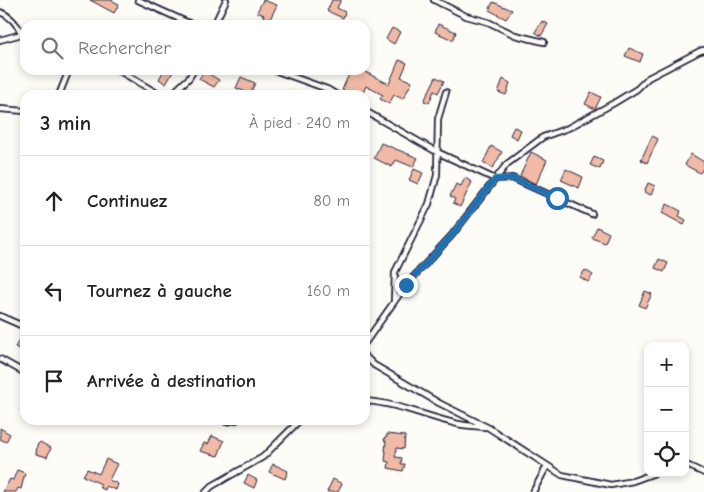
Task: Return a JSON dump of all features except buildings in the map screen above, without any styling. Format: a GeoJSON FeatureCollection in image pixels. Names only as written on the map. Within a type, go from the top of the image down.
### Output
{"type":"FeatureCollection","features":[{"type":"Feature","properties":{"kind":"street"},"geometry":{"type":"LineString","coordinates":[[138,0],[182,20]]}},
{"type":"Feature","properties":{"kind":"street"},"geometry":{"type":"LineString","coordinates":[[216,20],[226,0]]}},
{"type":"Feature","properties":{"kind":"street"},"geometry":{"type":"LineString","coordinates":[[434,0],[466,16],[488,22],[515,34],[544,42]]}},
{"type":"Feature","properties":{"kind":"street"},"geometry":{"type":"LineString","coordinates":[[0,12],[6,14],[20,28]]}},
{"type":"Feature","properties":{"kind":"street"},"geometry":{"type":"LineString","coordinates":[[0,40],[20,34]]}},
{"type":"Feature","properties":{"kind":"street"},"geometry":{"type":"LineString","coordinates":[[370,336],[394,300],[452,235],[507,164],[543,137],[568,128],[637,89],[648,78],[704,50]]}},
{"type":"Feature","properties":{"kind":"street"},"geometry":{"type":"LineString","coordinates":[[60,90],[67,75]]}},
{"type":"Feature","properties":{"kind":"street"},"geometry":{"type":"LineString","coordinates":[[126,75],[152,90]]}},
{"type":"Feature","properties":{"kind":"street"},"geometry":{"type":"LineString","coordinates":[[176,90],[191,75]]}},
{"type":"Feature","properties":{"kind":"street"},"geometry":{"type":"LineString","coordinates":[[288,75],[329,90]]}},
{"type":"Feature","properties":{"kind":"street"},"geometry":{"type":"LineString","coordinates":[[394,300],[395,272],[429,204],[437,175],[438,119],[446,92]]}},
{"type":"Feature","properties":{"kind":"street"},"geometry":{"type":"LineString","coordinates":[[0,109],[20,111]]}},
{"type":"Feature","properties":{"kind":"street"},"geometry":{"type":"LineString","coordinates":[[370,114],[438,152],[495,179],[512,178],[592,214]]}},
{"type":"Feature","properties":{"kind":"street"},"geometry":{"type":"LineString","coordinates":[[0,316],[20,325]]}},
{"type":"Feature","properties":{"kind":"street"},"geometry":{"type":"LineString","coordinates":[[0,359],[20,370]]}},
{"type":"Feature","properties":{"kind":"street"},"geometry":{"type":"LineString","coordinates":[[370,361],[439,403],[489,428],[562,474],[611,485],[644,477]]}},
{"type":"Feature","properties":{"kind":"street"},"geometry":{"type":"LineString","coordinates":[[370,402],[458,424],[489,428]]}},
{"type":"Feature","properties":{"kind":"street"},"geometry":{"type":"LineString","coordinates":[[206,492],[212,486],[263,457],[295,425]]}},
{"type":"Feature","properties":{"kind":"street"},"geometry":{"type":"LineString","coordinates":[[533,492],[547,466]]}},
{"type":"Feature","properties":{"kind":"street"},"geometry":{"type":"LineString","coordinates":[[689,466],[704,473]]}},
{"type":"Feature","properties":{"kind":"route"},"geometry":{"type":"LineString","coordinates":[[406,285],[452,235],[495,179],[512,178],[557,198]]}}]}
